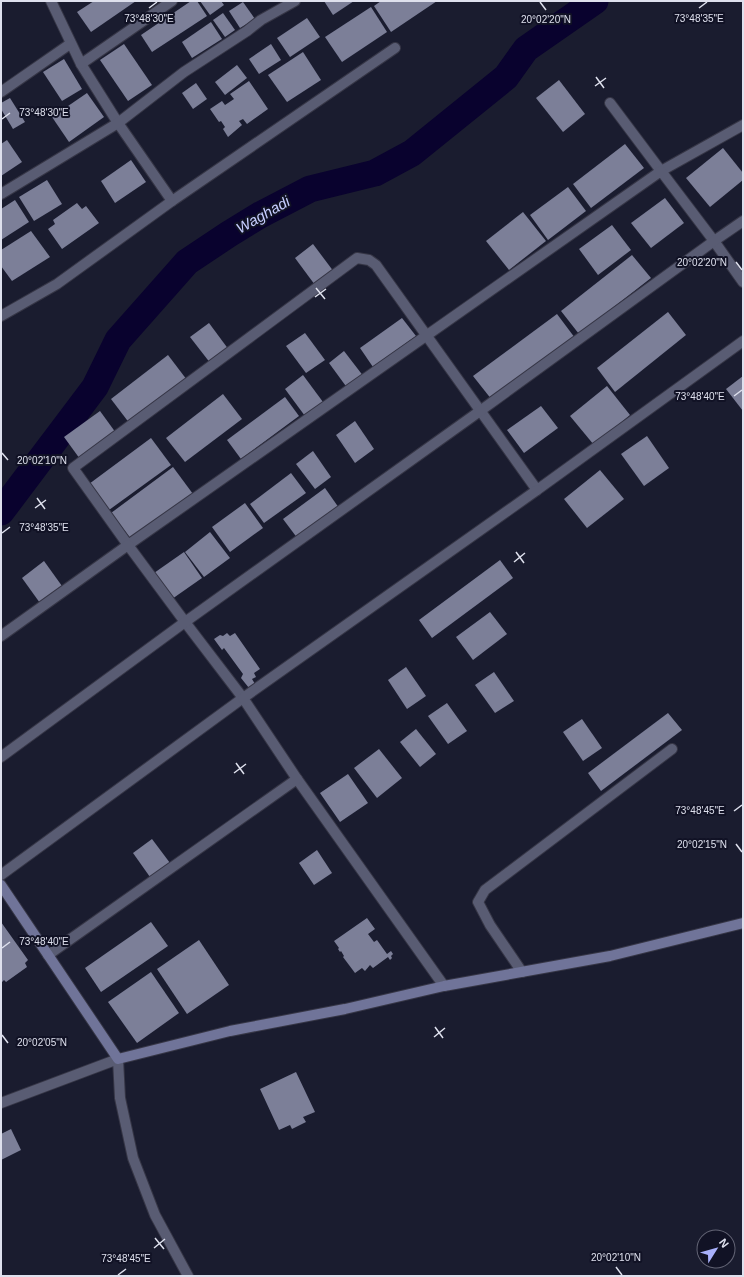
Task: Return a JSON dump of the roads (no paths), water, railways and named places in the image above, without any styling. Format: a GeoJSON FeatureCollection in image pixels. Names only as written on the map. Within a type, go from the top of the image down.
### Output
{"type":"FeatureCollection","features":[{"type":"Feature","properties":{"kind":"street"},"geometry":{"type":"LineString","coordinates":[[50,1],[81,64],[118,123],[172,201]]}},
{"type":"Feature","properties":{"kind":"street"},"geometry":{"type":"LineString","coordinates":[[81,64],[172,1]]}},
{"type":"Feature","properties":{"kind":"street"},"geometry":{"type":"LineString","coordinates":[[1,194],[118,123],[184,72],[261,20],[295,1]]}},
{"type":"Feature","properties":{"kind":"street"},"geometry":{"type":"LineString","coordinates":[[1,92],[70,44]]}},
{"type":"Feature","properties":{"kind":"street"},"geometry":{"type":"LineString","coordinates":[[1,316],[56,284],[172,201],[395,48]]}},
{"type":"Feature","properties":{"kind":"street"},"geometry":{"type":"LineString","coordinates":[[610,103],[743,282]]}},
{"type":"Feature","properties":{"kind":"street"},"geometry":{"type":"LineString","coordinates":[[1,636],[426,335],[661,171],[743,125]]}},
{"type":"Feature","properties":{"kind":"street"},"geometry":{"type":"LineString","coordinates":[[1,757],[185,622],[743,221]]}},
{"type":"Feature","properties":{"kind":"street"},"geometry":{"type":"LineString","coordinates":[[444,986],[297,779],[243,698],[128,545],[73,468],[357,258],[369,260],[376,265],[537,490]]}},
{"type":"Feature","properties":{"kind":"street"},"geometry":{"type":"LineString","coordinates":[[1,875],[243,698],[537,490],[743,341]]}},
{"type":"Feature","properties":{"kind":"street"},"geometry":{"type":"LineString","coordinates":[[522,972],[490,925],[478,902],[485,890],[672,749]]}},
{"type":"Feature","properties":{"kind":"street"},"geometry":{"type":"LineString","coordinates":[[48,955],[297,779]]}},
{"type":"Feature","properties":{"kind":"street"},"geometry":{"type":"LineString","coordinates":[[1,885],[118,1059],[120,1098],[133,1158],[155,1215],[188,1276]]}},
{"type":"Feature","properties":{"kind":"street"},"geometry":{"type":"LineString","coordinates":[[1,1103],[118,1059],[230,1031],[345,1009],[444,986],[610,956],[743,923]]}},
{"type":"Feature","properties":{"kind":"waterway","name":"Waghadi"},"geometry":{"type":"LineString","coordinates":[[1,512],[95,387],[118,340],[187,262],[260,215],[310,189],[375,173],[412,153],[506,77],[526,49],[595,1]]}}]}
